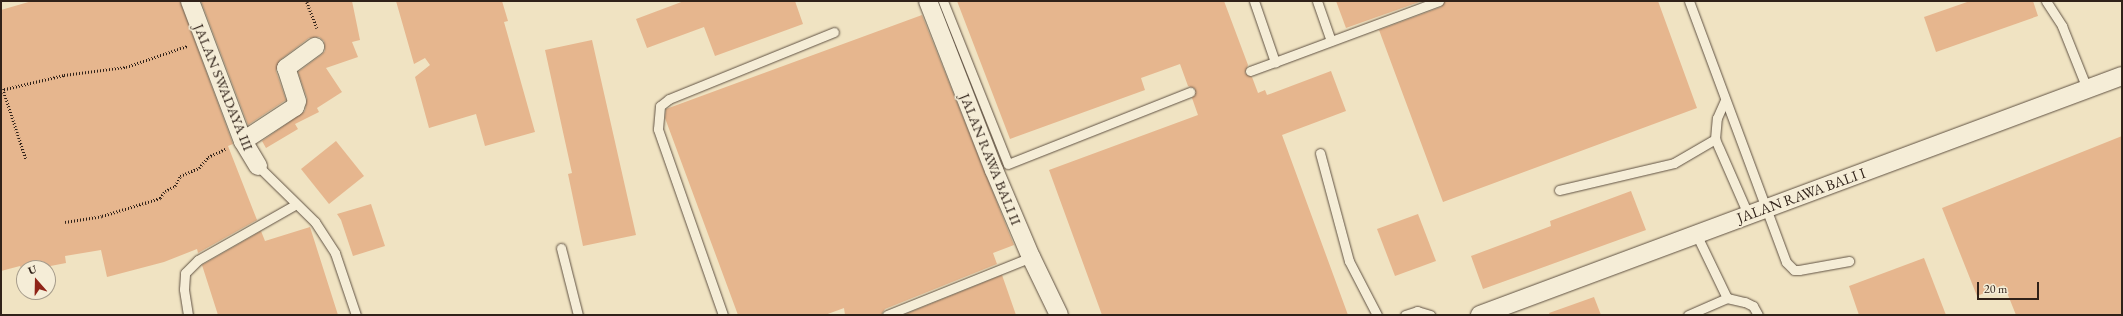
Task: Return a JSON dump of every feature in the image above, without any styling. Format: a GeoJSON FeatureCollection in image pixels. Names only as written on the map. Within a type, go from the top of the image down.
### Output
{"type":"FeatureCollection","features":[{"type":"Feature","properties":{"kind":"street","name":"JALAN SWADAYA III"},"geometry":{"type":"LineString","coordinates":[[190,1],[243,141],[258,166]]}},
{"type":"Feature","properties":{"kind":"street","name":"JALAN RAWA BALI II"},"geometry":{"type":"LineString","coordinates":[[928,1],[1031,258],[1059,315]]}},
{"type":"Feature","properties":{"kind":"street"},"geometry":{"type":"LineString","coordinates":[[243,141],[295,107],[297,101],[286,68],[315,47]]}},
{"type":"Feature","properties":{"kind":"street","name":"JALAN RAWA BALI I"},"geometry":{"type":"LineString","coordinates":[[1480,315],[1748,214],[2088,91],[2122,76]]}},
{"type":"Feature","properties":{"kind":"lane"},"geometry":{"type":"LineString","coordinates":[[942,1],[1008,164],[1190,92]]}},
{"type":"Feature","properties":{"kind":"lane"},"geometry":{"type":"LineString","coordinates":[[1254,1],[1275,62]]}},
{"type":"Feature","properties":{"kind":"lane"},"geometry":{"type":"LineString","coordinates":[[1317,1],[1331,41]]}},
{"type":"Feature","properties":{"kind":"lane"},"geometry":{"type":"LineString","coordinates":[[1250,71],[1439,1]]}},
{"type":"Feature","properties":{"kind":"lane"},"geometry":{"type":"LineString","coordinates":[[1689,1],[1776,240],[1790,267],[1800,270],[1849,261]]}},
{"type":"Feature","properties":{"kind":"lane"},"geometry":{"type":"LineString","coordinates":[[2046,1],[2062,26],[2088,91]]}},
{"type":"Feature","properties":{"kind":"lane"},"geometry":{"type":"LineString","coordinates":[[723,315],[658,129],[660,106],[669,99],[834,32]]}},
{"type":"Feature","properties":{"kind":"lane"},"geometry":{"type":"LineString","coordinates":[[1725,100],[1717,118],[1715,139],[1748,214]]}},
{"type":"Feature","properties":{"kind":"lane"},"geometry":{"type":"LineString","coordinates":[[1559,190],[1674,163],[1715,139]]}},
{"type":"Feature","properties":{"kind":"lane"},"geometry":{"type":"LineString","coordinates":[[1320,153],[1349,261],[1377,315]]}},
{"type":"Feature","properties":{"kind":"lane","name":"JALAN SWADAYA III"},"geometry":{"type":"LineString","coordinates":[[258,166],[295,206],[315,222],[335,254],[356,315]]}},
{"type":"Feature","properties":{"kind":"lane"},"geometry":{"type":"LineString","coordinates":[[188,315],[184,289],[185,273],[198,260],[295,206]]}},
{"type":"Feature","properties":{"kind":"lane"},"geometry":{"type":"LineString","coordinates":[[1696,234],[1726,298]]}},
{"type":"Feature","properties":{"kind":"lane"},"geometry":{"type":"LineString","coordinates":[[561,248],[578,315]]}},
{"type":"Feature","properties":{"kind":"lane"},"geometry":{"type":"LineString","coordinates":[[887,315],[1031,258]]}},
{"type":"Feature","properties":{"kind":"lane"},"geometry":{"type":"LineString","coordinates":[[1688,315],[1726,298],[1746,302],[1753,306],[1758,315]]}},
{"type":"Feature","properties":{"kind":"lane"},"geometry":{"type":"LineString","coordinates":[[1405,315],[1416,311],[1430,315]]}},
{"type":"Feature","properties":{"kind":"path"},"geometry":{"type":"LineString","coordinates":[[307,2],[320,34],[315,47]]}},
{"type":"Feature","properties":{"kind":"path"},"geometry":{"type":"LineString","coordinates":[[26,159],[2,89],[64,75],[126,67],[204,40]]}},
{"type":"Feature","properties":{"kind":"path"},"geometry":{"type":"LineString","coordinates":[[65,222],[102,216],[160,198],[165,191],[175,186],[180,176],[200,167],[208,157],[243,141]]}},
{"type":"Feature","properties":{"kind":"building"},"geometry":{"type":"Polygon","coordinates":[[[32,1],[180,1],[233,144],[228,146],[257,220],[198,253],[197,249],[164,262],[107,277],[101,250],[65,256],[66,263],[56,265],[56,260],[16,260],[16,267],[1,271],[1,10],[32,1]]]}},
{"type":"Feature","properties":{"kind":"building"},"geometry":{"type":"Polygon","coordinates":[[[201,1],[352,1],[360,40],[352,42],[358,57],[326,68],[342,92],[317,108],[319,112],[295,124],[298,129],[266,148],[262,141],[305,111],[307,98],[298,72],[325,51],[324,41],[319,37],[309,38],[280,60],[276,71],[286,100],[248,125],[201,1]]]}},
{"type":"Feature","properties":{"kind":"building"},"geometry":{"type":"Polygon","coordinates":[[[396,1],[502,1],[508,21],[504,22],[535,132],[485,146],[476,114],[429,128],[415,77],[430,65],[425,58],[414,64],[396,1]]]}},
{"type":"Feature","properties":{"kind":"building"},"geometry":{"type":"Polygon","coordinates":[[[684,1],[795,1],[803,24],[715,56],[704,27],[647,48],[636,19],[684,1]]]}},
{"type":"Feature","properties":{"kind":"building"},"geometry":{"type":"Polygon","coordinates":[[[957,1],[1224,1],[1248,65],[1245,73],[1252,77],[1258,93],[1265,90],[1267,95],[1331,71],[1346,111],[1282,135],[1348,315],[1102,315],[1049,170],[1198,115],[1192,98],[1195,89],[1188,86],[1180,64],[1141,78],[1145,90],[1010,139],[957,1]]]}},
{"type":"Feature","properties":{"kind":"building"},"geometry":{"type":"Polygon","coordinates":[[[1336,1],[1422,1],[1346,28],[1336,1]]]}},
{"type":"Feature","properties":{"kind":"building"},"geometry":{"type":"Polygon","coordinates":[[[1445,1],[1658,1],[1697,108],[1443,202],[1379,30],[1441,7],[1445,1]]]}},
{"type":"Feature","properties":{"kind":"building"},"geometry":{"type":"Polygon","coordinates":[[[1970,1],[2033,1],[2038,16],[1936,52],[1924,17],[1970,1]]]}},
{"type":"Feature","properties":{"kind":"building"},"geometry":{"type":"Polygon","coordinates":[[[922,15],[1014,245],[993,253],[997,264],[885,309],[881,315],[845,315],[844,308],[825,315],[738,315],[665,118],[666,109],[922,15]]]}},
{"type":"Feature","properties":{"kind":"building"},"geometry":{"type":"Polygon","coordinates":[[[592,40],[636,235],[583,246],[568,174],[572,173],[545,50],[592,40]]]}},
{"type":"Feature","properties":{"kind":"building"},"geometry":{"type":"Polygon","coordinates":[[[2122,136],[2122,315],[2016,315],[2004,285],[1977,296],[1942,208],[2122,136]]]}},
{"type":"Feature","properties":{"kind":"building"},"geometry":{"type":"Polygon","coordinates":[[[336,141],[364,176],[329,204],[301,169],[336,141]]]}},
{"type":"Feature","properties":{"kind":"building"},"geometry":{"type":"Polygon","coordinates":[[[1631,191],[1646,230],[1483,289],[1471,256],[1551,226],[1550,221],[1631,191]]]}},
{"type":"Feature","properties":{"kind":"building"},"geometry":{"type":"Polygon","coordinates":[[[371,204],[385,246],[353,256],[341,220],[337,214],[371,204]]]}},
{"type":"Feature","properties":{"kind":"building"},"geometry":{"type":"Polygon","coordinates":[[[1418,214],[1436,261],[1395,276],[1377,229],[1418,214]]]}},
{"type":"Feature","properties":{"kind":"building"},"geometry":{"type":"Polygon","coordinates":[[[310,227],[338,315],[218,315],[202,265],[261,231],[265,241],[310,227]]]}},
{"type":"Feature","properties":{"kind":"building"},"geometry":{"type":"Polygon","coordinates":[[[1924,258],[1946,315],[1859,315],[1849,286],[1924,258]]]}},
{"type":"Feature","properties":{"kind":"building"},"geometry":{"type":"Polygon","coordinates":[[[1002,275],[1016,315],[903,315],[1002,275]]]}},
{"type":"Feature","properties":{"kind":"building"},"geometry":{"type":"Polygon","coordinates":[[[1594,297],[1601,315],[1550,315],[1549,313],[1594,297]]]}}]}
